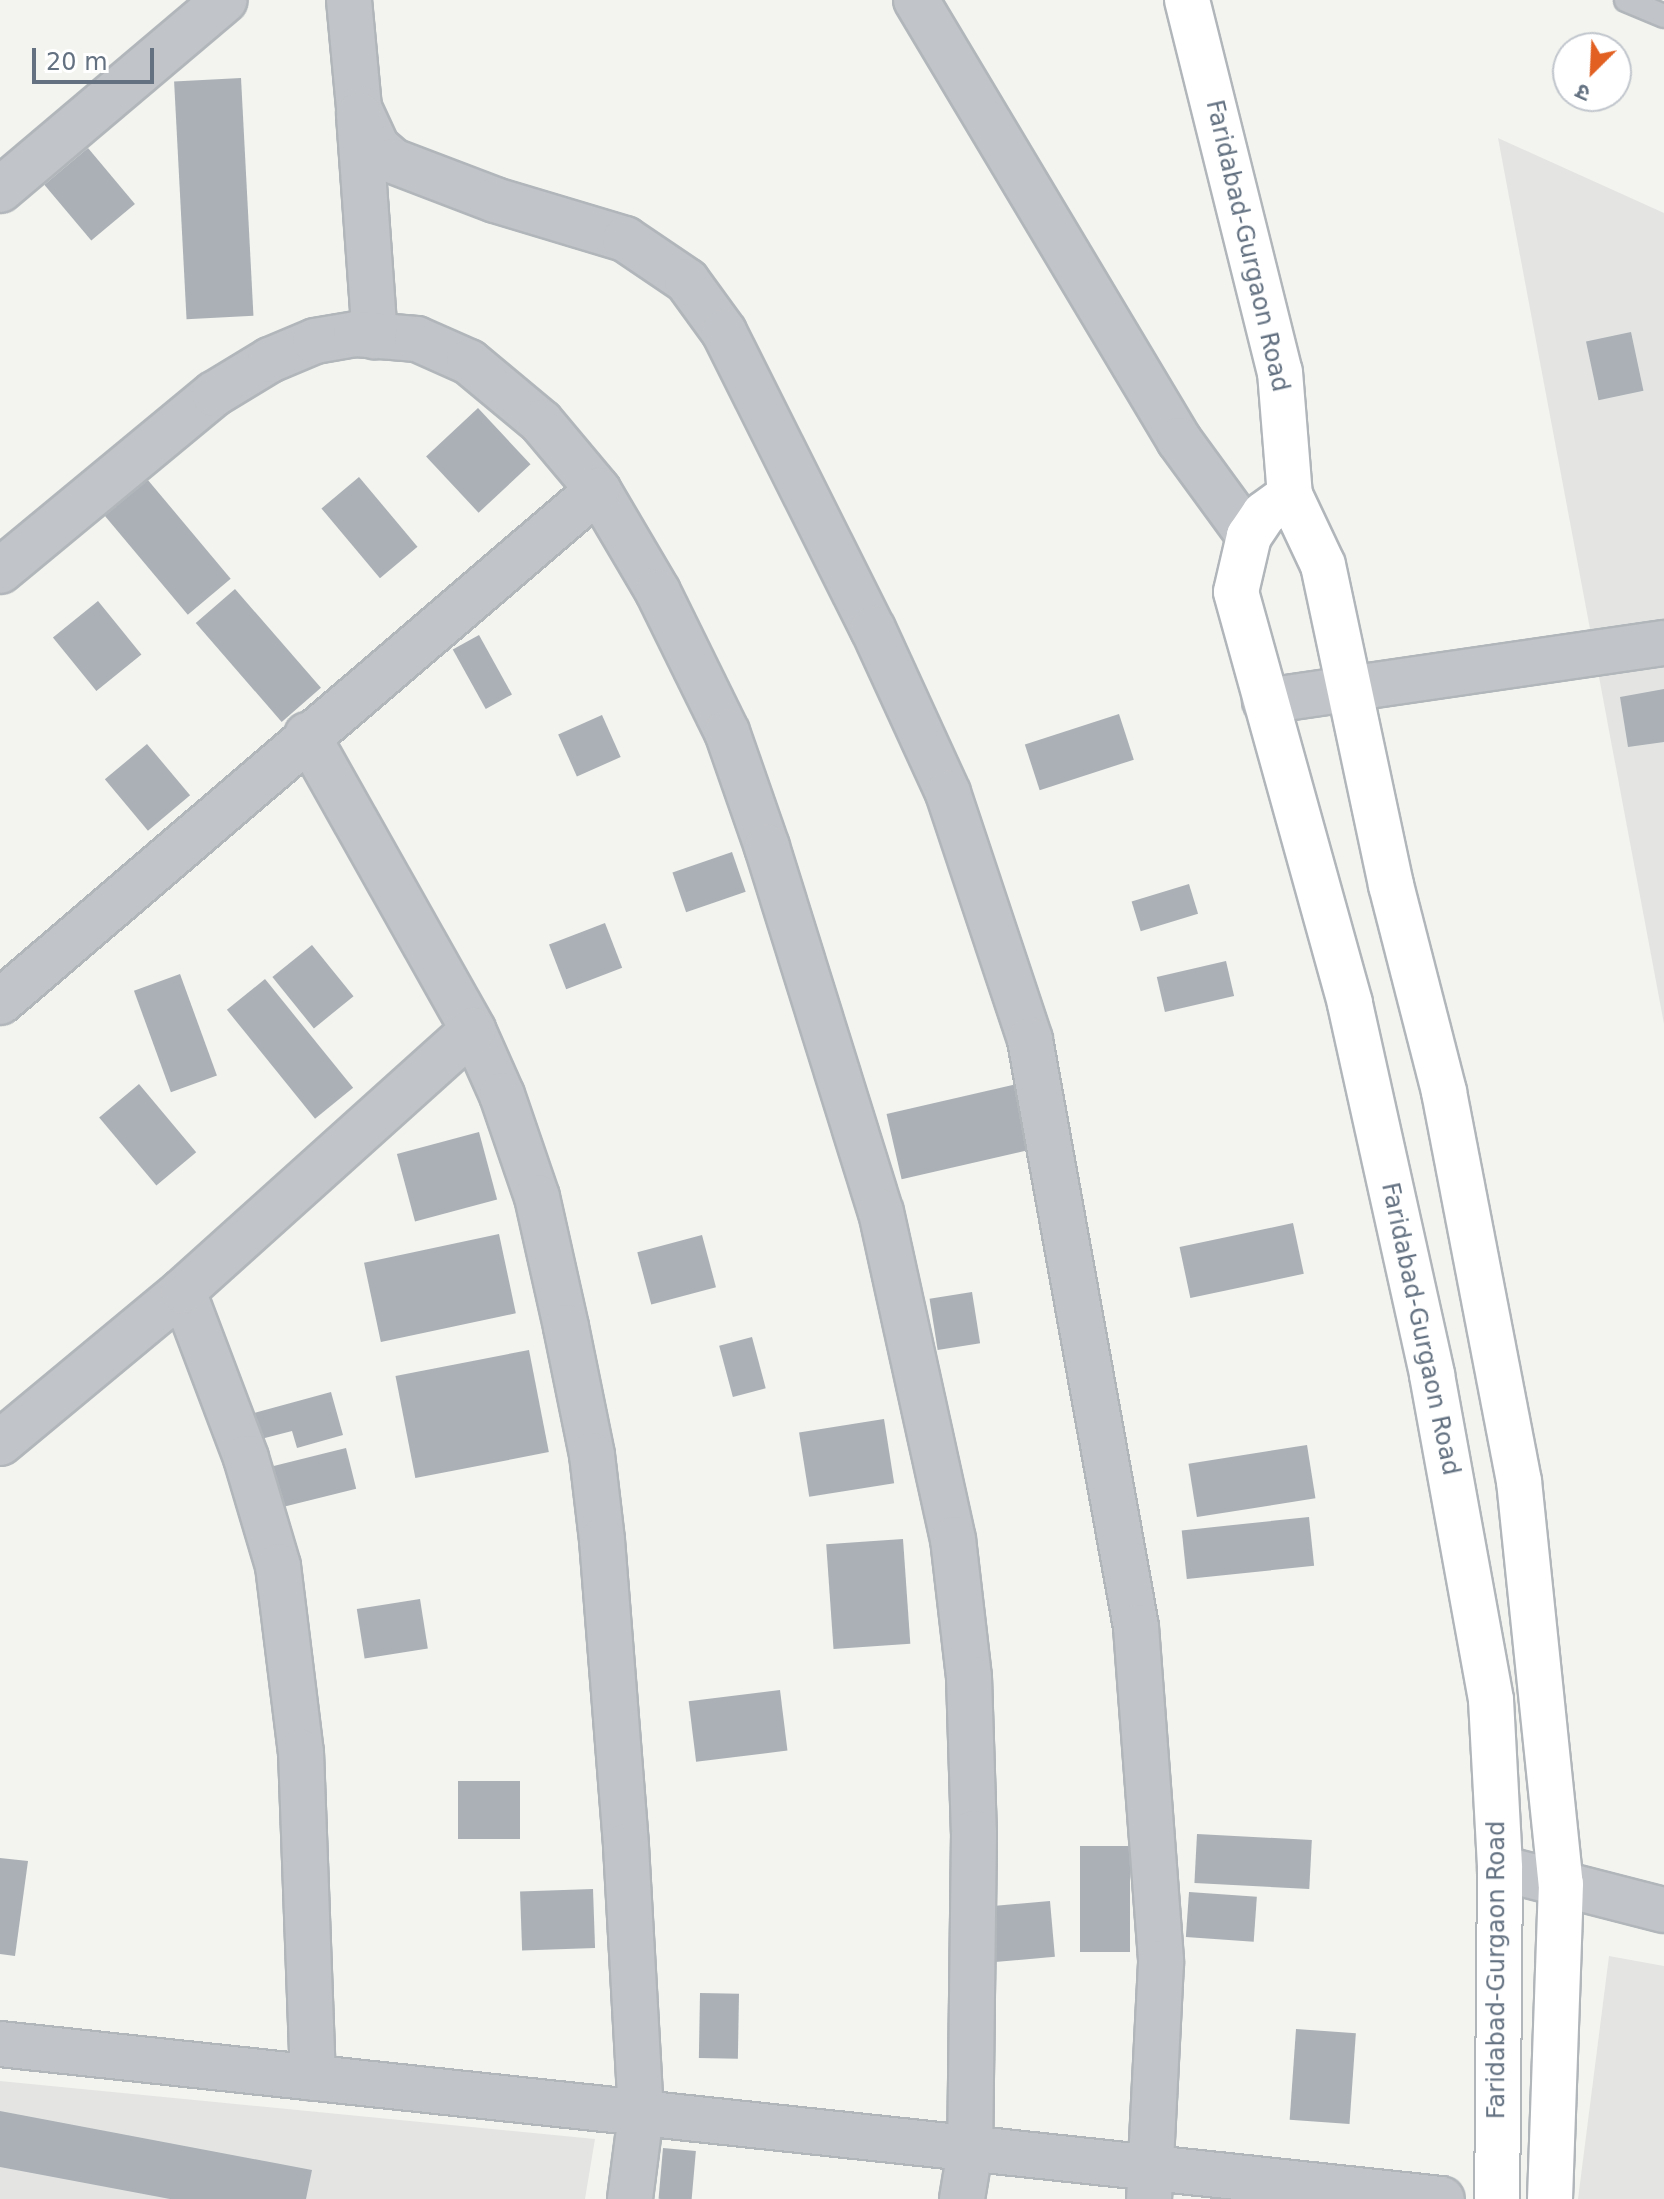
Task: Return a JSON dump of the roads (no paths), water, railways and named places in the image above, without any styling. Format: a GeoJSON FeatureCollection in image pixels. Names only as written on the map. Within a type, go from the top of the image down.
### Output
{"type":"FeatureCollection","features":[{"type":"Feature","properties":{"kind":"main road","name":"Faridabad-Gurgaon Road"},"geometry":{"type":"LineString","coordinates":[[1187,0],[1280,372],[1290,495],[1323,565],[1391,885],[1444,1092],[1519,1481],[1561,1884],[1550,2199]]}},
{"type":"Feature","properties":{"kind":"main road","name":"Faridabad-Gurgaon Road"},"geometry":{"type":"LineString","coordinates":[[1290,495],[1264,514],[1249,536],[1236,592],[1350,1004],[1432,1375],[1491,1700],[1500,1868],[1497,2199]]}},
{"type":"Feature","properties":{"kind":"street"},"geometry":{"type":"LineString","coordinates":[[0,190],[225,0]]}},
{"type":"Feature","properties":{"kind":"street"},"geometry":{"type":"LineString","coordinates":[[349,0],[375,336]]}},
{"type":"Feature","properties":{"kind":"street"},"geometry":{"type":"LineString","coordinates":[[916,0],[1179,440],[1249,536]]}},
{"type":"Feature","properties":{"kind":"street"},"geometry":{"type":"LineString","coordinates":[[359,108],[377,147],[393,161],[495,200],[625,239],[687,281],[724,332],[873,629],[948,793],[1030,1040],[1136,1627],[1161,1963],[1151,2185]]}},
{"type":"Feature","properties":{"kind":"street"},"geometry":{"type":"LineString","coordinates":[[0,571],[214,394],[270,360],[315,341],[375,336],[417,339],[469,362],[541,422],[598,490],[695,657],[727,732],[881,1212],[953,1539],[969,1677],[974,1833],[970,2151],[962,2199]]}},
{"type":"Feature","properties":{"kind":"street"},"geometry":{"type":"LineString","coordinates":[[0,1002],[307,735],[598,490]]}},
{"type":"Feature","properties":{"kind":"street"},"geometry":{"type":"LineString","coordinates":[[1265,701],[1664,643]]}},
{"type":"Feature","properties":{"kind":"street"},"geometry":{"type":"LineString","coordinates":[[307,735],[473,1030],[537,1197],[592,1455],[626,1846],[641,2114],[630,2199]]}},
{"type":"Feature","properties":{"kind":"street"},"geometry":{"type":"LineString","coordinates":[[0,1443],[183,1291],[473,1030]]}},
{"type":"Feature","properties":{"kind":"street"},"geometry":{"type":"LineString","coordinates":[[183,1291],[246,1458],[278,1566],[301,1752],[313,2078]]}},
{"type":"Feature","properties":{"kind":"street"},"geometry":{"type":"LineString","coordinates":[[1500,1868],[1664,1910]]}},
{"type":"Feature","properties":{"kind":"street"},"geometry":{"type":"LineString","coordinates":[[0,2044],[970,2151],[1151,2185],[1442,2199]]}},
{"type":"Feature","properties":{"kind":"lane"},"geometry":{"type":"LineString","coordinates":[[1626,0],[1664,16]]}}]}
